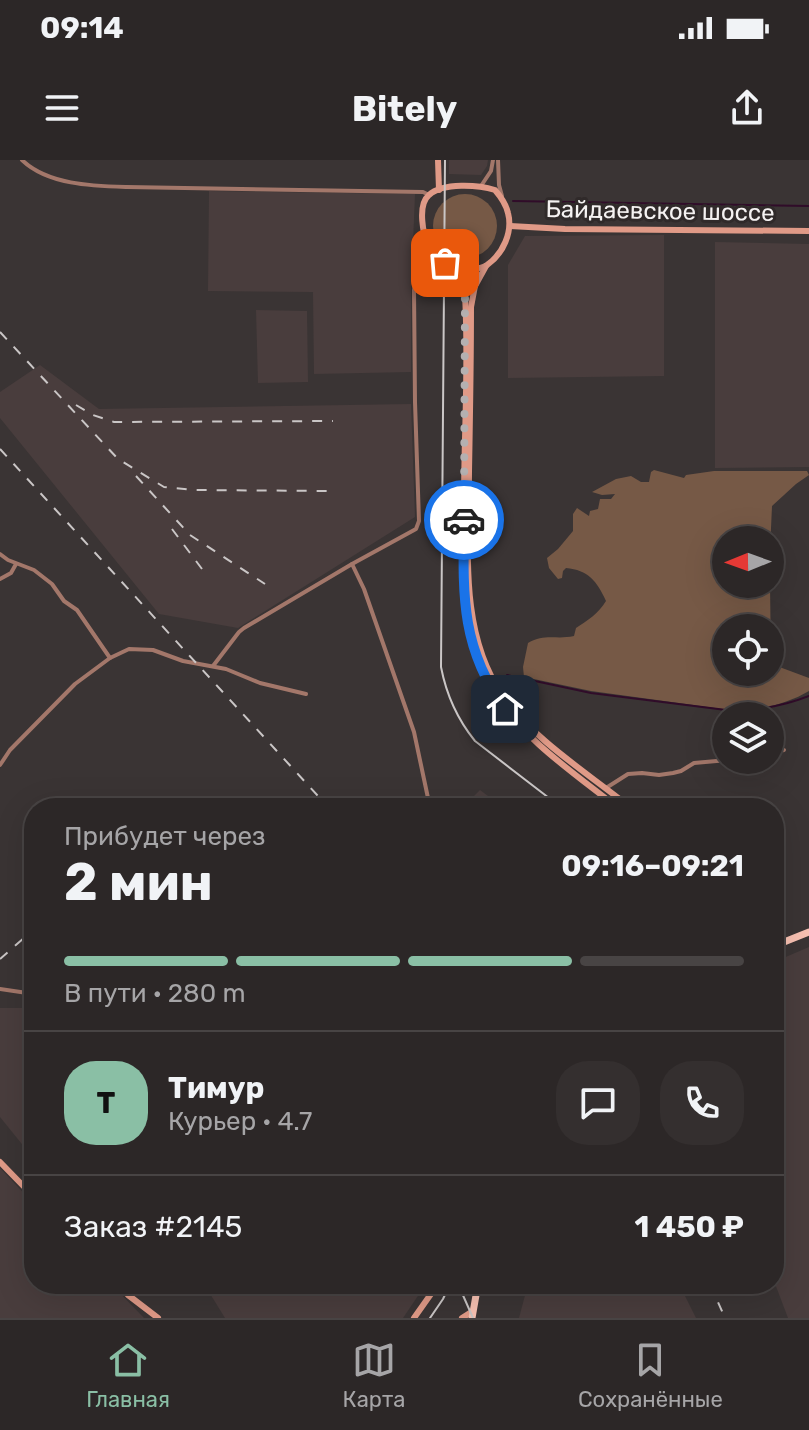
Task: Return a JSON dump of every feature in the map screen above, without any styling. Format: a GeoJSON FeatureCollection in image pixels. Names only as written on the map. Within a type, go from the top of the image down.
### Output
{"type":"FeatureCollection","features":[{"type":"Feature","properties":{"kind":"main road"},"geometry":{"type":"LineString","coordinates":[[438,160],[439,190]]}},
{"type":"Feature","properties":{"kind":"main road"},"geometry":{"type":"LineString","coordinates":[[486,266],[470,270],[454,268],[435,256],[429,247],[423,215],[429,195],[460,186],[495,190],[504,202],[510,226],[506,242],[486,266],[475,286],[471,307],[468,562],[479,649],[492,678],[518,714],[535,732],[618,798]]}},
{"type":"Feature","properties":{"kind":"main road","name":"Байдаевское шоссе"},"geometry":{"type":"LineString","coordinates":[[510,226],[809,231]]}},
{"type":"Feature","properties":{"kind":"main road"},"geometry":{"type":"LineString","coordinates":[[454,268],[463,285],[466,307],[463,566],[469,635],[487,681],[513,719],[606,798]]}},
{"type":"Feature","properties":{"kind":"main road"},"geometry":{"type":"LineString","coordinates":[[784,942],[809,932]]}},
{"type":"Feature","properties":{"kind":"main road"},"geometry":{"type":"LineString","coordinates":[[0,1162],[24,1187]]}},
{"type":"Feature","properties":{"kind":"main road"},"geometry":{"type":"LineString","coordinates":[[127,1294],[158,1318]]}},
{"type":"Feature","properties":{"kind":"main road"},"geometry":{"type":"LineString","coordinates":[[414,1318],[431,1294]]}},
{"type":"Feature","properties":{"kind":"main road"},"geometry":{"type":"LineString","coordinates":[[462,1318],[474,1316],[477,1294]]}},
{"type":"Feature","properties":{"kind":"street"},"geometry":{"type":"LineString","coordinates":[[22,160],[36,172],[82,184],[423,192],[429,195]]}},
{"type":"Feature","properties":{"kind":"street"},"geometry":{"type":"LineString","coordinates":[[481,186],[496,160]]}},
{"type":"Feature","properties":{"kind":"street"},"geometry":{"type":"LineString","coordinates":[[496,160],[504,202]]}},
{"type":"Feature","properties":{"kind":"street"},"geometry":{"type":"LineString","coordinates":[[213,666],[244,628],[416,529],[419,521],[414,290],[419,254],[429,247]]}},
{"type":"Feature","properties":{"kind":"street"},"geometry":{"type":"LineString","coordinates":[[0,554],[34,570],[52,584],[64,601],[77,610],[110,658]]}},
{"type":"Feature","properties":{"kind":"street"},"geometry":{"type":"LineString","coordinates":[[0,579],[11,573],[16,564]]}},
{"type":"Feature","properties":{"kind":"street"},"geometry":{"type":"LineString","coordinates":[[352,564],[364,589],[414,732],[428,798]]}},
{"type":"Feature","properties":{"kind":"street"},"geometry":{"type":"LineString","coordinates":[[0,765],[10,750],[75,684],[110,658],[129,649],[153,650],[306,694]]}},
{"type":"Feature","properties":{"kind":"street"},"geometry":{"type":"LineString","coordinates":[[606,788],[628,774],[673,773],[694,763],[712,761]]}},
{"type":"Feature","properties":{"kind":"street"},"geometry":{"type":"LineString","coordinates":[[0,989],[24,993]]}},
{"type":"Feature","properties":{"kind":"shaded area"},"geometry":{"type":"Polygon","coordinates":[[[449,160],[488,160],[481,175],[449,174],[449,160]]]}},
{"type":"Feature","properties":{"kind":"shaded area"},"geometry":{"type":"Polygon","coordinates":[[[209,191],[415,194],[411,372],[314,374],[313,292],[208,291],[209,191]]]}},
{"type":"Feature","properties":{"kind":"shaded area"},"geometry":{"type":"Polygon","coordinates":[[[459,194],[471,194],[488,203],[495,214],[495,238],[488,249],[471,258],[459,258],[447,253],[438,244],[433,232],[433,220],[438,208],[447,199],[459,194]]]}},
{"type":"Feature","properties":{"kind":"shaded area"},"geometry":{"type":"Polygon","coordinates":[[[664,235],[664,376],[508,378],[508,265],[525,236],[664,235]]]}},
{"type":"Feature","properties":{"kind":"shaded area"},"geometry":{"type":"Polygon","coordinates":[[[715,242],[809,244],[809,467],[715,468],[715,242]]]}},
{"type":"Feature","properties":{"kind":"shaded area"},"geometry":{"type":"Polygon","coordinates":[[[256,310],[307,311],[308,382],[258,383],[256,310]]]}},
{"type":"Feature","properties":{"kind":"shaded area"},"geometry":{"type":"Polygon","coordinates":[[[40,365],[99,409],[411,404],[415,517],[238,628],[159,614],[0,418],[0,392],[40,365]]]}},
{"type":"Feature","properties":{"kind":"shaded area"},"geometry":{"type":"Polygon","coordinates":[[[654,470],[684,478],[686,475],[714,471],[807,471],[809,475],[772,506],[771,526],[712,526],[712,598],[770,598],[770,614],[712,614],[712,686],[784,686],[784,669],[809,678],[809,691],[783,702],[712,702],[712,708],[591,691],[524,677],[528,643],[540,638],[574,636],[576,628],[606,601],[595,582],[586,574],[566,568],[562,578],[558,579],[549,568],[547,558],[573,531],[573,514],[577,508],[589,516],[590,511],[598,509],[600,499],[611,499],[615,494],[592,492],[616,479],[631,476],[641,482],[649,482],[654,470]]]}},
{"type":"Feature","properties":{"kind":"shaded area"},"geometry":{"type":"Polygon","coordinates":[[[480,790],[491,798],[472,798],[480,790]]]}},
{"type":"Feature","properties":{"kind":"shaded area"},"geometry":{"type":"Polygon","coordinates":[[[809,947],[809,1318],[788,1318],[779,1294],[784,1294],[784,958],[809,947]]]}},
{"type":"Feature","properties":{"kind":"shaded area"},"geometry":{"type":"Polygon","coordinates":[[[0,1008],[24,1008],[24,1147],[0,1117],[0,1008]]]}},
{"type":"Feature","properties":{"kind":"shaded area"},"geometry":{"type":"Polygon","coordinates":[[[0,1168],[24,1193],[24,1294],[121,1294],[144,1318],[0,1318],[0,1168]]]}},
{"type":"Feature","properties":{"kind":"shaded area"},"geometry":{"type":"Polygon","coordinates":[[[210,1294],[419,1294],[403,1318],[225,1318],[210,1294]]]}},
{"type":"Feature","properties":{"kind":"shaded area"},"geometry":{"type":"Polygon","coordinates":[[[525,1294],[684,1294],[696,1318],[519,1318],[525,1294]]]}},
{"type":"Feature","properties":{"kind":"waterway"},"geometry":{"type":"LineString","coordinates":[[513,201],[809,206]]}},
{"type":"Feature","properties":{"kind":"waterway"},"geometry":{"type":"LineString","coordinates":[[507,675],[591,693],[734,711],[772,707],[809,696]]}},
{"type":"Feature","properties":{"kind":"tram line"},"geometry":{"type":"LineString","coordinates":[[445,160],[441,667],[454,706],[475,741],[549,798]]}},
{"type":"Feature","properties":{"kind":"tram line"},"geometry":{"type":"LineString","coordinates":[[430,1318],[445,1294]]}},
{"type":"Feature","properties":{"kind":"tram line"},"geometry":{"type":"LineString","coordinates":[[462,1294],[473,1318]]}},
{"type":"Feature","properties":{"kind":"railway"},"geometry":{"type":"LineString","coordinates":[[0,332],[118,459],[164,487],[330,491]]}},
{"type":"Feature","properties":{"kind":"railway"},"geometry":{"type":"LineString","coordinates":[[76,405],[114,422],[333,421]]}},
{"type":"Feature","properties":{"kind":"railway"},"geometry":{"type":"LineString","coordinates":[[0,449],[320,798]]}},
{"type":"Feature","properties":{"kind":"railway"},"geometry":{"type":"LineString","coordinates":[[136,476],[190,535],[265,584]]}},
{"type":"Feature","properties":{"kind":"railway"},"geometry":{"type":"LineString","coordinates":[[172,529],[202,569]]}},
{"type":"Feature","properties":{"kind":"railway"},"geometry":{"type":"LineString","coordinates":[[0,959],[24,938]]}},
{"type":"Feature","properties":{"kind":"railway"},"geometry":{"type":"LineString","coordinates":[[714,1294],[725,1318]]}},
{"type":"Feature","properties":{"kind":"way so far"},"geometry":{"type":"LineString","coordinates":[[445,263],[454,268],[463,285],[466,307],[464,520]]}},
{"type":"Feature","properties":{"kind":"route"},"geometry":{"type":"LineString","coordinates":[[464,520],[464,584],[469,635],[487,681],[505,709]]}}]}
